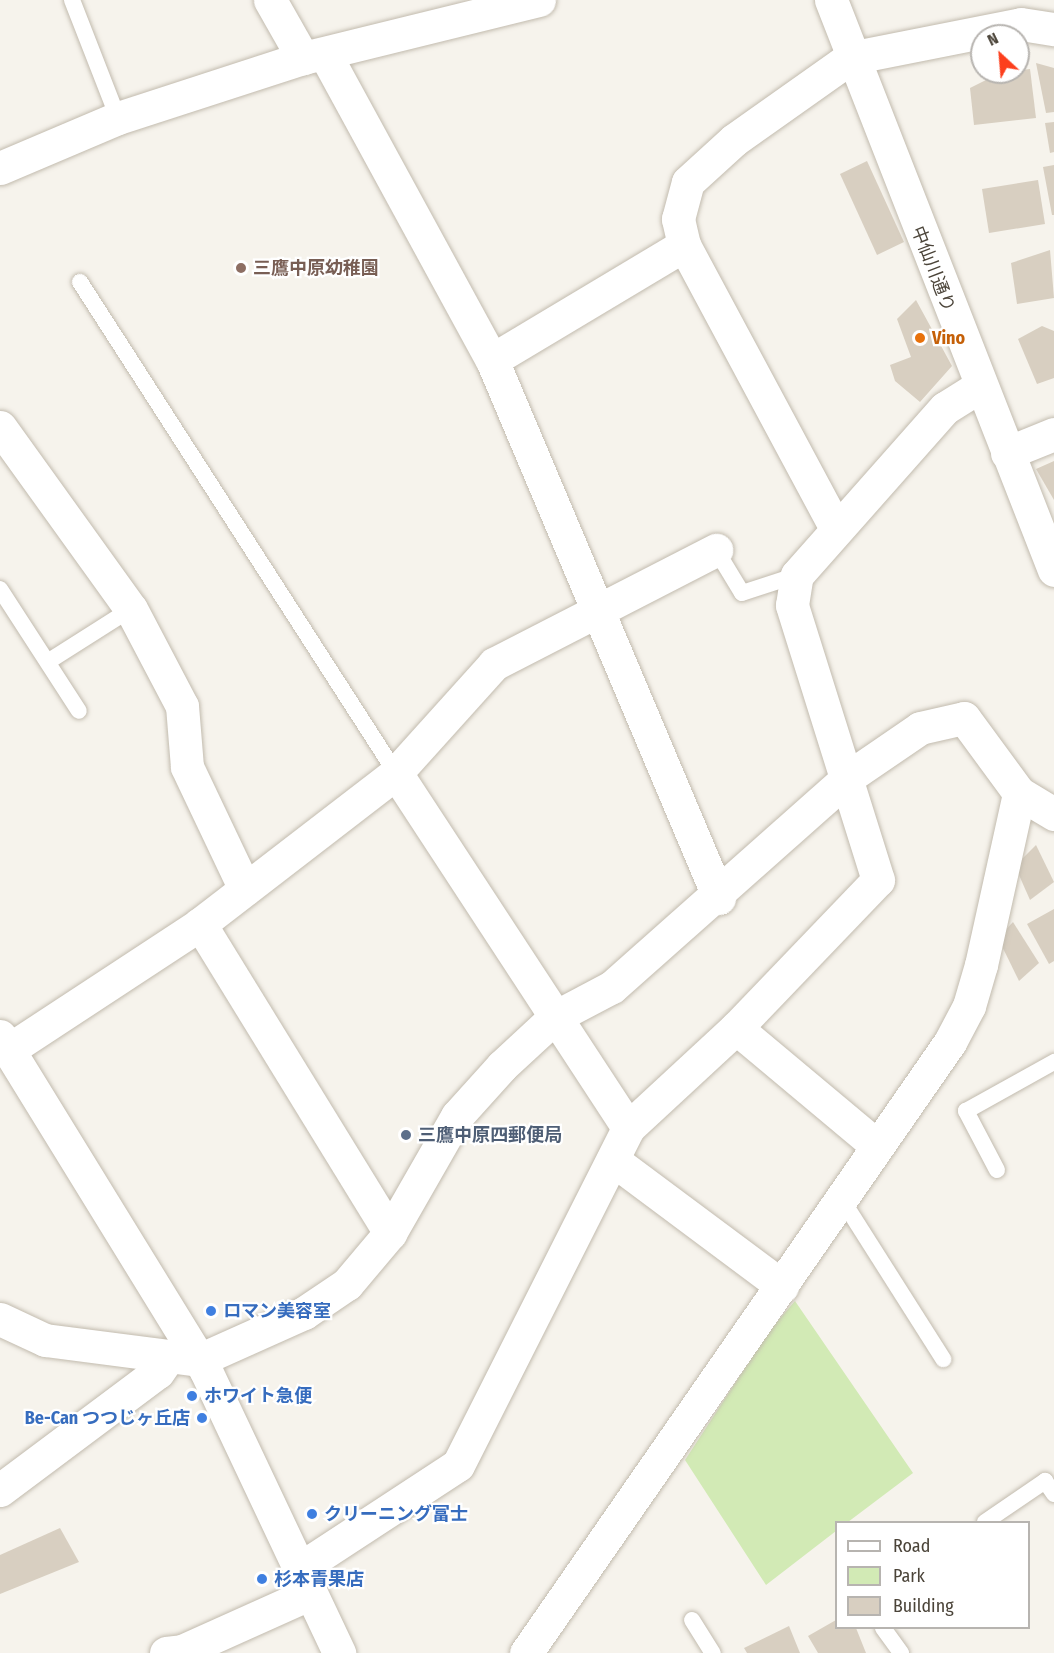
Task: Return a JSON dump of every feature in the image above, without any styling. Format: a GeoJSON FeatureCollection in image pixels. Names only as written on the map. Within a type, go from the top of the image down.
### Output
{"type":"FeatureCollection","features":[{"type":"Feature","properties":{"kind":"street"},"geometry":{"type":"LineString","coordinates":[[270,0],[314,57],[492,360],[719,898]]}},
{"type":"Feature","properties":{"kind":"street"},"geometry":{"type":"LineString","coordinates":[[0,168],[118,118],[314,57],[539,0]]}},
{"type":"Feature","properties":{"kind":"street","name":"中仙川通り"},"geometry":{"type":"LineString","coordinates":[[831,0],[850,58],[979,387],[1054,570]]}},
{"type":"Feature","properties":{"kind":"street"},"geometry":{"type":"LineString","coordinates":[[835,527],[684,245],[678,219],[688,182],[734,140],[850,58],[1021,24],[1054,29]]}},
{"type":"Feature","properties":{"kind":"street"},"geometry":{"type":"LineString","coordinates":[[492,360],[684,245]]}},
{"type":"Feature","properties":{"kind":"street"},"geometry":{"type":"LineString","coordinates":[[166,1653],[182,1651],[307,1580],[458,1464],[628,1128],[736,1028],[878,880],[792,605],[797,575],[835,527],[945,408],[979,387]]}},
{"type":"Feature","properties":{"kind":"street"},"geometry":{"type":"LineString","coordinates":[[0,427],[131,609],[182,706],[188,766],[244,889]]}},
{"type":"Feature","properties":{"kind":"street"},"geometry":{"type":"LineString","coordinates":[[1007,453],[1054,434]]}},
{"type":"Feature","properties":{"kind":"street"},"geometry":{"type":"LineString","coordinates":[[339,1653],[307,1580],[200,1360],[4,1044],[200,924],[396,773],[494,664],[716,550]]}},
{"type":"Feature","properties":{"kind":"street"},"geometry":{"type":"LineString","coordinates":[[0,1319],[45,1340],[167,1359],[200,1360],[304,1313],[347,1284],[390,1233],[457,1116],[555,1017],[612,987],[719,898],[847,778],[920,728],[964,718],[1019,794],[1054,814]]}},
{"type":"Feature","properties":{"kind":"street"},"geometry":{"type":"LineString","coordinates":[[396,773],[628,1128]]}},
{"type":"Feature","properties":{"kind":"street"},"geometry":{"type":"LineString","coordinates":[[526,1653],[782,1286],[876,1145],[929,1078],[969,1006],[1019,794]]}},
{"type":"Feature","properties":{"kind":"street"},"geometry":{"type":"LineString","coordinates":[[200,924],[390,1233]]}},
{"type":"Feature","properties":{"kind":"street"},"geometry":{"type":"LineString","coordinates":[[736,1028],[876,1145]]}},
{"type":"Feature","properties":{"kind":"street"},"geometry":{"type":"LineString","coordinates":[[613,1160],[782,1286]]}},
{"type":"Feature","properties":{"kind":"street"},"geometry":{"type":"LineString","coordinates":[[0,1490],[158,1372],[167,1359]]}},
{"type":"Feature","properties":{"kind":"lane"},"geometry":{"type":"LineString","coordinates":[[72,0],[118,118]]}},
{"type":"Feature","properties":{"kind":"lane"},"geometry":{"type":"LineString","coordinates":[[80,282],[396,773]]}},
{"type":"Feature","properties":{"kind":"lane"},"geometry":{"type":"LineString","coordinates":[[716,550],[742,592],[797,575]]}},
{"type":"Feature","properties":{"kind":"lane"},"geometry":{"type":"LineString","coordinates":[[0,589],[49,661],[79,711]]}},
{"type":"Feature","properties":{"kind":"lane"},"geometry":{"type":"LineString","coordinates":[[49,661],[131,609]]}},
{"type":"Feature","properties":{"kind":"lane"},"geometry":{"type":"LineString","coordinates":[[997,1170],[966,1111],[1054,1062]]}},
{"type":"Feature","properties":{"kind":"lane"},"geometry":{"type":"LineString","coordinates":[[841,1198],[943,1359]]}},
{"type":"Feature","properties":{"kind":"lane"},"geometry":{"type":"LineString","coordinates":[[986,1521],[1045,1481],[1054,1494]]}},
{"type":"Feature","properties":{"kind":"lane"},"geometry":{"type":"LineString","coordinates":[[692,1620],[714,1653]]}},
{"type":"Feature","properties":{"kind":"lane"},"geometry":{"type":"LineString","coordinates":[[884,1629],[901,1653]]}},
{"type":"Feature","properties":{"kind":"green space"},"geometry":{"type":"Polygon","coordinates":[[[795,1301],[913,1473],[849,1521],[835,1521],[835,1532],[766,1585],[685,1460],[769,1331],[795,1301]]]}},
{"type":"Feature","properties":{"kind":"building"},"geometry":{"type":"Polygon","coordinates":[[[1036,63],[1054,68],[1054,112],[1046,113],[1036,63]]]}},
{"type":"Feature","properties":{"kind":"building"},"geometry":{"type":"Polygon","coordinates":[[[1030,69],[1036,118],[974,125],[970,88],[978,84],[1030,84],[1030,69]]]}},
{"type":"Feature","properties":{"kind":"building"},"geometry":{"type":"Polygon","coordinates":[[[1054,122],[1054,152],[1050,153],[1045,123],[1054,122]]]}},
{"type":"Feature","properties":{"kind":"building"},"geometry":{"type":"Polygon","coordinates":[[[867,161],[904,242],[877,255],[840,174],[867,161]]]}},
{"type":"Feature","properties":{"kind":"building"},"geometry":{"type":"Polygon","coordinates":[[[1054,165],[1054,215],[1052,215],[1043,167],[1054,165]]]}},
{"type":"Feature","properties":{"kind":"building"},"geometry":{"type":"Polygon","coordinates":[[[1038,180],[1045,224],[989,233],[982,189],[1038,180]]]}},
{"type":"Feature","properties":{"kind":"building"},"geometry":{"type":"Polygon","coordinates":[[[1050,250],[1054,298],[1017,304],[1011,263],[1050,250]]]}},
{"type":"Feature","properties":{"kind":"building","name":"Vino"},"geometry":{"type":"Polygon","coordinates":[[[916,300],[952,366],[920,402],[895,381],[890,365],[911,357],[897,319],[916,300]]]}},
{"type":"Feature","properties":{"kind":"building"},"geometry":{"type":"Polygon","coordinates":[[[1042,326],[1054,331],[1054,378],[1037,384],[1018,339],[1042,326]]]}},
{"type":"Feature","properties":{"kind":"building"},"geometry":{"type":"Polygon","coordinates":[[[1054,461],[1054,500],[1036,469],[1054,461]]]}},
{"type":"Feature","properties":{"kind":"building"},"geometry":{"type":"Polygon","coordinates":[[[1036,845],[1054,882],[1030,900],[1015,866],[1036,845]]]}},
{"type":"Feature","properties":{"kind":"building"},"geometry":{"type":"Polygon","coordinates":[[[1054,909],[1054,961],[1049,964],[1027,924],[1054,909]]]}},
{"type":"Feature","properties":{"kind":"building"},"geometry":{"type":"Polygon","coordinates":[[[1013,922],[1039,963],[1019,981],[998,938],[1013,922]]]}},
{"type":"Feature","properties":{"kind":"building"},"geometry":{"type":"Polygon","coordinates":[[[60,1528],[79,1562],[0,1594],[0,1555],[60,1528]]]}},
{"type":"Feature","properties":{"kind":"building"},"geometry":{"type":"Polygon","coordinates":[[[835,1621],[835,1629],[856,1629],[866,1653],[818,1653],[808,1636],[835,1621]]]}},
{"type":"Feature","properties":{"kind":"building"},"geometry":{"type":"Polygon","coordinates":[[[789,1626],[800,1653],[747,1653],[744,1648],[789,1626]]]}},
{"type":"Feature","properties":{"kind":"place","name":"三鷹中原幼稚園"},"geometry":{"type":"Point","coordinates":[241,268]}},
{"type":"Feature","properties":{"kind":"place","name":"Vino"},"geometry":{"type":"Point","coordinates":[920,338]}},
{"type":"Feature","properties":{"kind":"place","name":"三鷹中原四郵便局"},"geometry":{"type":"Point","coordinates":[406,1135]}},
{"type":"Feature","properties":{"kind":"place","name":"ロマン美容室"},"geometry":{"type":"Point","coordinates":[211,1311]}},
{"type":"Feature","properties":{"kind":"place","name":"ホワイト急便"},"geometry":{"type":"Point","coordinates":[192,1396]}},
{"type":"Feature","properties":{"kind":"place","name":"Be-Can つつじヶ丘店"},"geometry":{"type":"Point","coordinates":[202,1418]}},
{"type":"Feature","properties":{"kind":"place","name":"クリーニング富士"},"geometry":{"type":"Point","coordinates":[312,1514]}},
{"type":"Feature","properties":{"kind":"place","name":"杉本青果店"},"geometry":{"type":"Point","coordinates":[262,1579]}}]}
